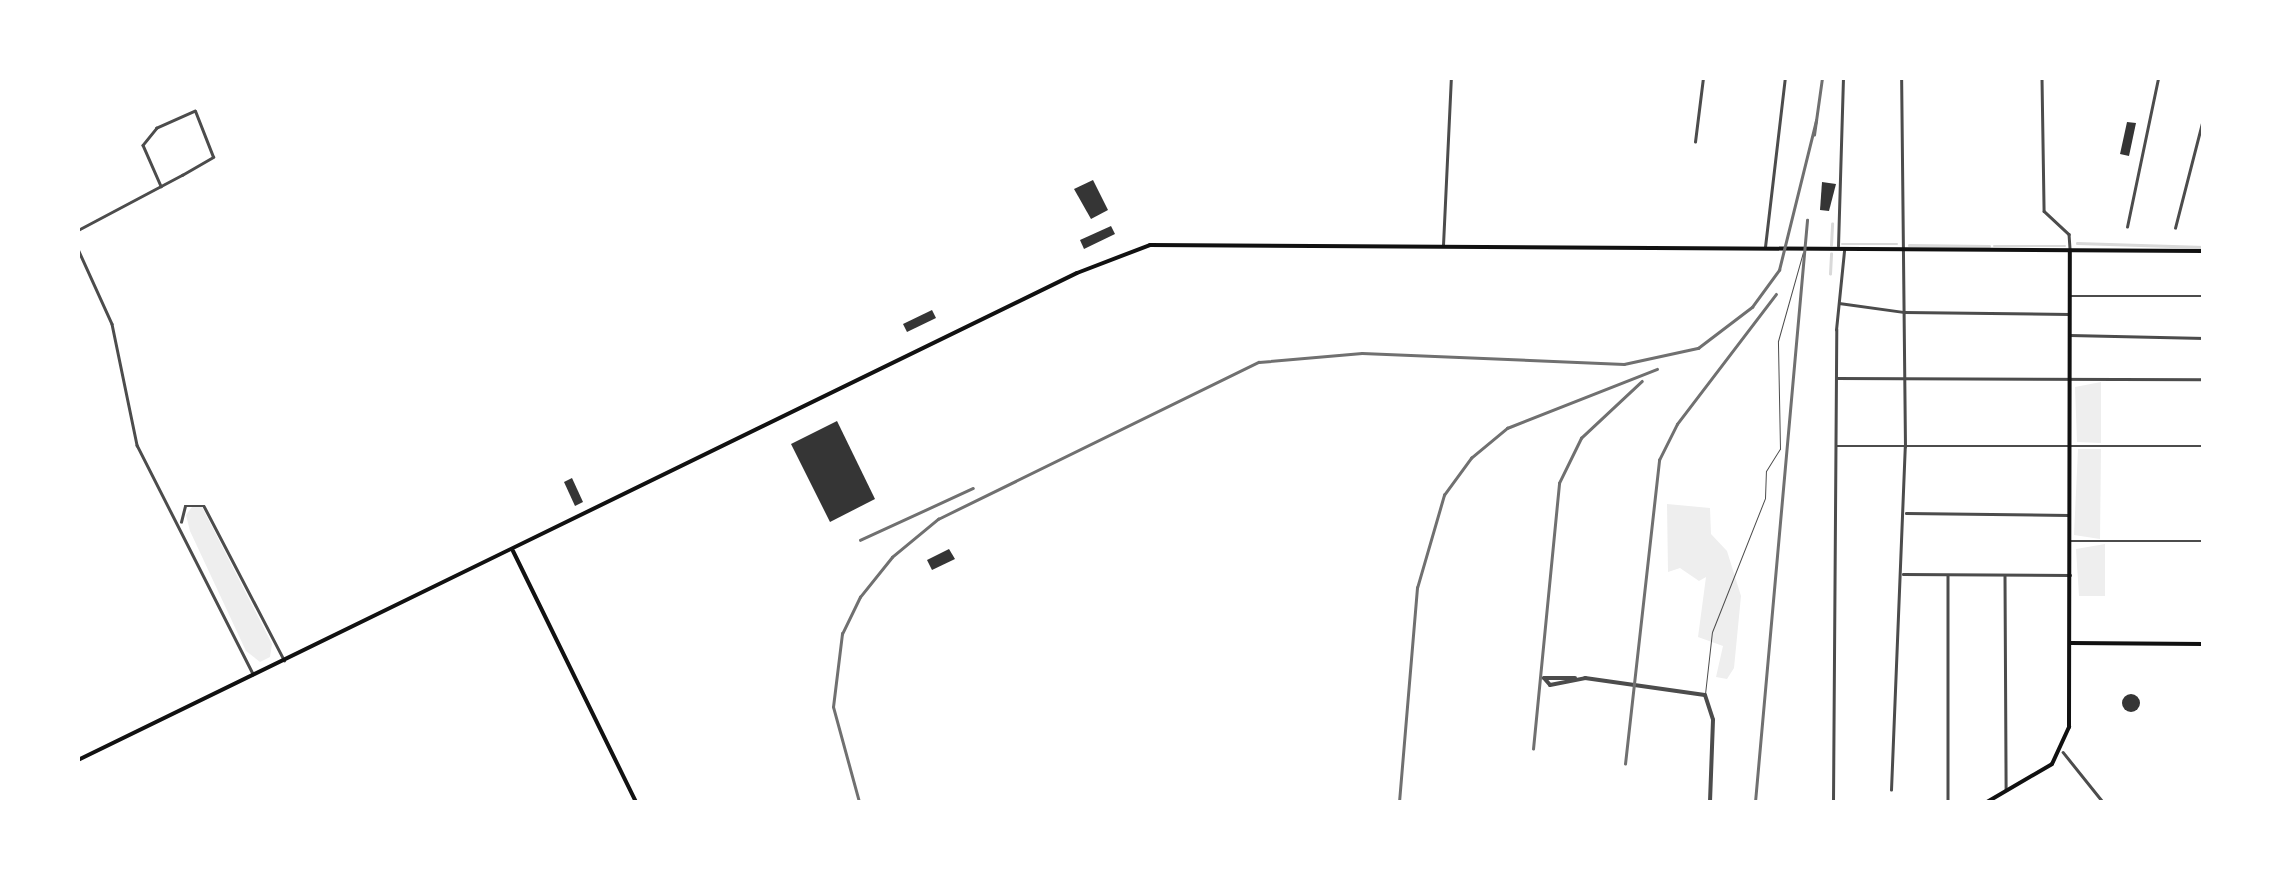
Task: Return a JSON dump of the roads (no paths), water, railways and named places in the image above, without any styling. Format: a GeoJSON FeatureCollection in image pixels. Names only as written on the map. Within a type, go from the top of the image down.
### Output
{"type":"FeatureCollection","features":[{"type":"Feature","properties":{"kind":"main road"},"geometry":{"type":"LineString","coordinates":[[78,760],[1128,251],[1150,245],[2204,251]]}},
{"type":"Feature","properties":{"kind":"main road"},"geometry":{"type":"LineString","coordinates":[[1988,802],[2062,752],[2069,727],[2070,251]]}},
{"type":"Feature","properties":{"kind":"main road"},"geometry":{"type":"LineString","coordinates":[[513,550],[636,802]]}},
{"type":"Feature","properties":{"kind":"main road"},"geometry":{"type":"LineString","coordinates":[[2070,643],[2204,644]]}},
{"type":"Feature","properties":{"kind":"street"},"geometry":{"type":"LineString","coordinates":[[1443,248],[1451,78]]}},
{"type":"Feature","properties":{"kind":"street"},"geometry":{"type":"LineString","coordinates":[[1695,142],[1703,78]]}},
{"type":"Feature","properties":{"kind":"street"},"geometry":{"type":"LineString","coordinates":[[1765,248],[1785,78]]}},
{"type":"Feature","properties":{"kind":"street"},"geometry":{"type":"LineString","coordinates":[[1833,802],[1843,78]]}},
{"type":"Feature","properties":{"kind":"street"},"geometry":{"type":"LineString","coordinates":[[1891,790],[1905,447],[1901,78]]}},
{"type":"Feature","properties":{"kind":"street"},"geometry":{"type":"LineString","coordinates":[[2042,78],[2044,210],[2069,234],[2070,251]]}},
{"type":"Feature","properties":{"kind":"street"},"geometry":{"type":"LineString","coordinates":[[2127,227],[2158,78]]}},
{"type":"Feature","properties":{"kind":"street"},"geometry":{"type":"LineString","coordinates":[[78,230],[161,186],[213,157],[194,111],[157,128],[143,144],[161,186]]}},
{"type":"Feature","properties":{"kind":"street"},"geometry":{"type":"LineString","coordinates":[[2175,228],[2204,115]]}},
{"type":"Feature","properties":{"kind":"street"},"geometry":{"type":"LineString","coordinates":[[2069,234],[2075,231]]}},
{"type":"Feature","properties":{"kind":"street"},"geometry":{"type":"LineString","coordinates":[[78,249],[112,324],[137,445],[253,675]]}},
{"type":"Feature","properties":{"kind":"street"},"geometry":{"type":"LineString","coordinates":[[2070,296],[2204,296]]}},
{"type":"Feature","properties":{"kind":"street"},"geometry":{"type":"LineString","coordinates":[[1838,303],[1904,312],[2070,314]]}},
{"type":"Feature","properties":{"kind":"street"},"geometry":{"type":"LineString","coordinates":[[2070,335],[2204,338]]}},
{"type":"Feature","properties":{"kind":"street"},"geometry":{"type":"LineString","coordinates":[[1836,378],[2204,379]]}},
{"type":"Feature","properties":{"kind":"street"},"geometry":{"type":"LineString","coordinates":[[1836,446],[2204,446]]}},
{"type":"Feature","properties":{"kind":"street"},"geometry":{"type":"LineString","coordinates":[[180,524],[185,506],[204,506],[284,660]]}},
{"type":"Feature","properties":{"kind":"street"},"geometry":{"type":"LineString","coordinates":[[1904,513],[2070,514]]}},
{"type":"Feature","properties":{"kind":"street"},"geometry":{"type":"LineString","coordinates":[[2070,541],[2204,541]]}},
{"type":"Feature","properties":{"kind":"street"},"geometry":{"type":"LineString","coordinates":[[1901,574],[2070,575]]}},
{"type":"Feature","properties":{"kind":"street"},"geometry":{"type":"LineString","coordinates":[[1948,575],[1948,802]]}},
{"type":"Feature","properties":{"kind":"street"},"geometry":{"type":"LineString","coordinates":[[2005,576],[2006,792]]}},
{"type":"Feature","properties":{"kind":"street"},"geometry":{"type":"LineString","coordinates":[[1576,678],[1550,685],[1544,678],[1552,674],[1705,695],[1714,720],[1710,802]]}},
{"type":"Feature","properties":{"kind":"street"},"geometry":{"type":"LineString","coordinates":[[2062,752],[2103,802]]}},
{"type":"Feature","properties":{"kind":"lane"},"geometry":{"type":"LineString","coordinates":[[1705,695],[1712,632],[1765,498],[1766,471],[1780,450],[1778,341],[1804,248]]}},
{"type":"Feature","properties":{"kind":"waterway"},"geometry":{"type":"LineString","coordinates":[[1831,245],[1832,224]]}},
{"type":"Feature","properties":{"kind":"waterway"},"geometry":{"type":"LineString","coordinates":[[2077,243],[2204,247]]}},
{"type":"Feature","properties":{"kind":"waterway"},"geometry":{"type":"LineString","coordinates":[[1842,244],[1897,244]]}},
{"type":"Feature","properties":{"kind":"waterway"},"geometry":{"type":"LineString","coordinates":[[1909,245],[1989,246]]}},
{"type":"Feature","properties":{"kind":"waterway"},"geometry":{"type":"LineString","coordinates":[[1994,246],[2065,246]]}},
{"type":"Feature","properties":{"kind":"waterway"},"geometry":{"type":"LineString","coordinates":[[1830,274],[1831,254]]}},
{"type":"Feature","properties":{"kind":"railway"},"geometry":{"type":"LineString","coordinates":[[1814,135],[1822,78]]}},
{"type":"Feature","properties":{"kind":"railway"},"geometry":{"type":"LineString","coordinates":[[859,802],[833,707],[842,634],[860,597],[892,557],[938,519],[1259,362],[1362,353],[1624,364],[1698,348],[1752,307],[1779,270],[1816,121]]}},
{"type":"Feature","properties":{"kind":"railway"},"geometry":{"type":"LineString","coordinates":[[1755,802],[1807,220]]}},
{"type":"Feature","properties":{"kind":"railway"},"geometry":{"type":"LineString","coordinates":[[1625,764],[1659,460],[1677,424],[1776,294]]}},
{"type":"Feature","properties":{"kind":"railway"},"geometry":{"type":"LineString","coordinates":[[1399,802],[1417,588],[1444,495],[1471,458],[1507,428],[1657,369]]}},
{"type":"Feature","properties":{"kind":"railway"},"geometry":{"type":"LineString","coordinates":[[1533,749],[1559,483],[1581,438],[1642,381]]}},
{"type":"Feature","properties":{"kind":"railway"},"geometry":{"type":"LineString","coordinates":[[860,540],[973,488]]}}]}
